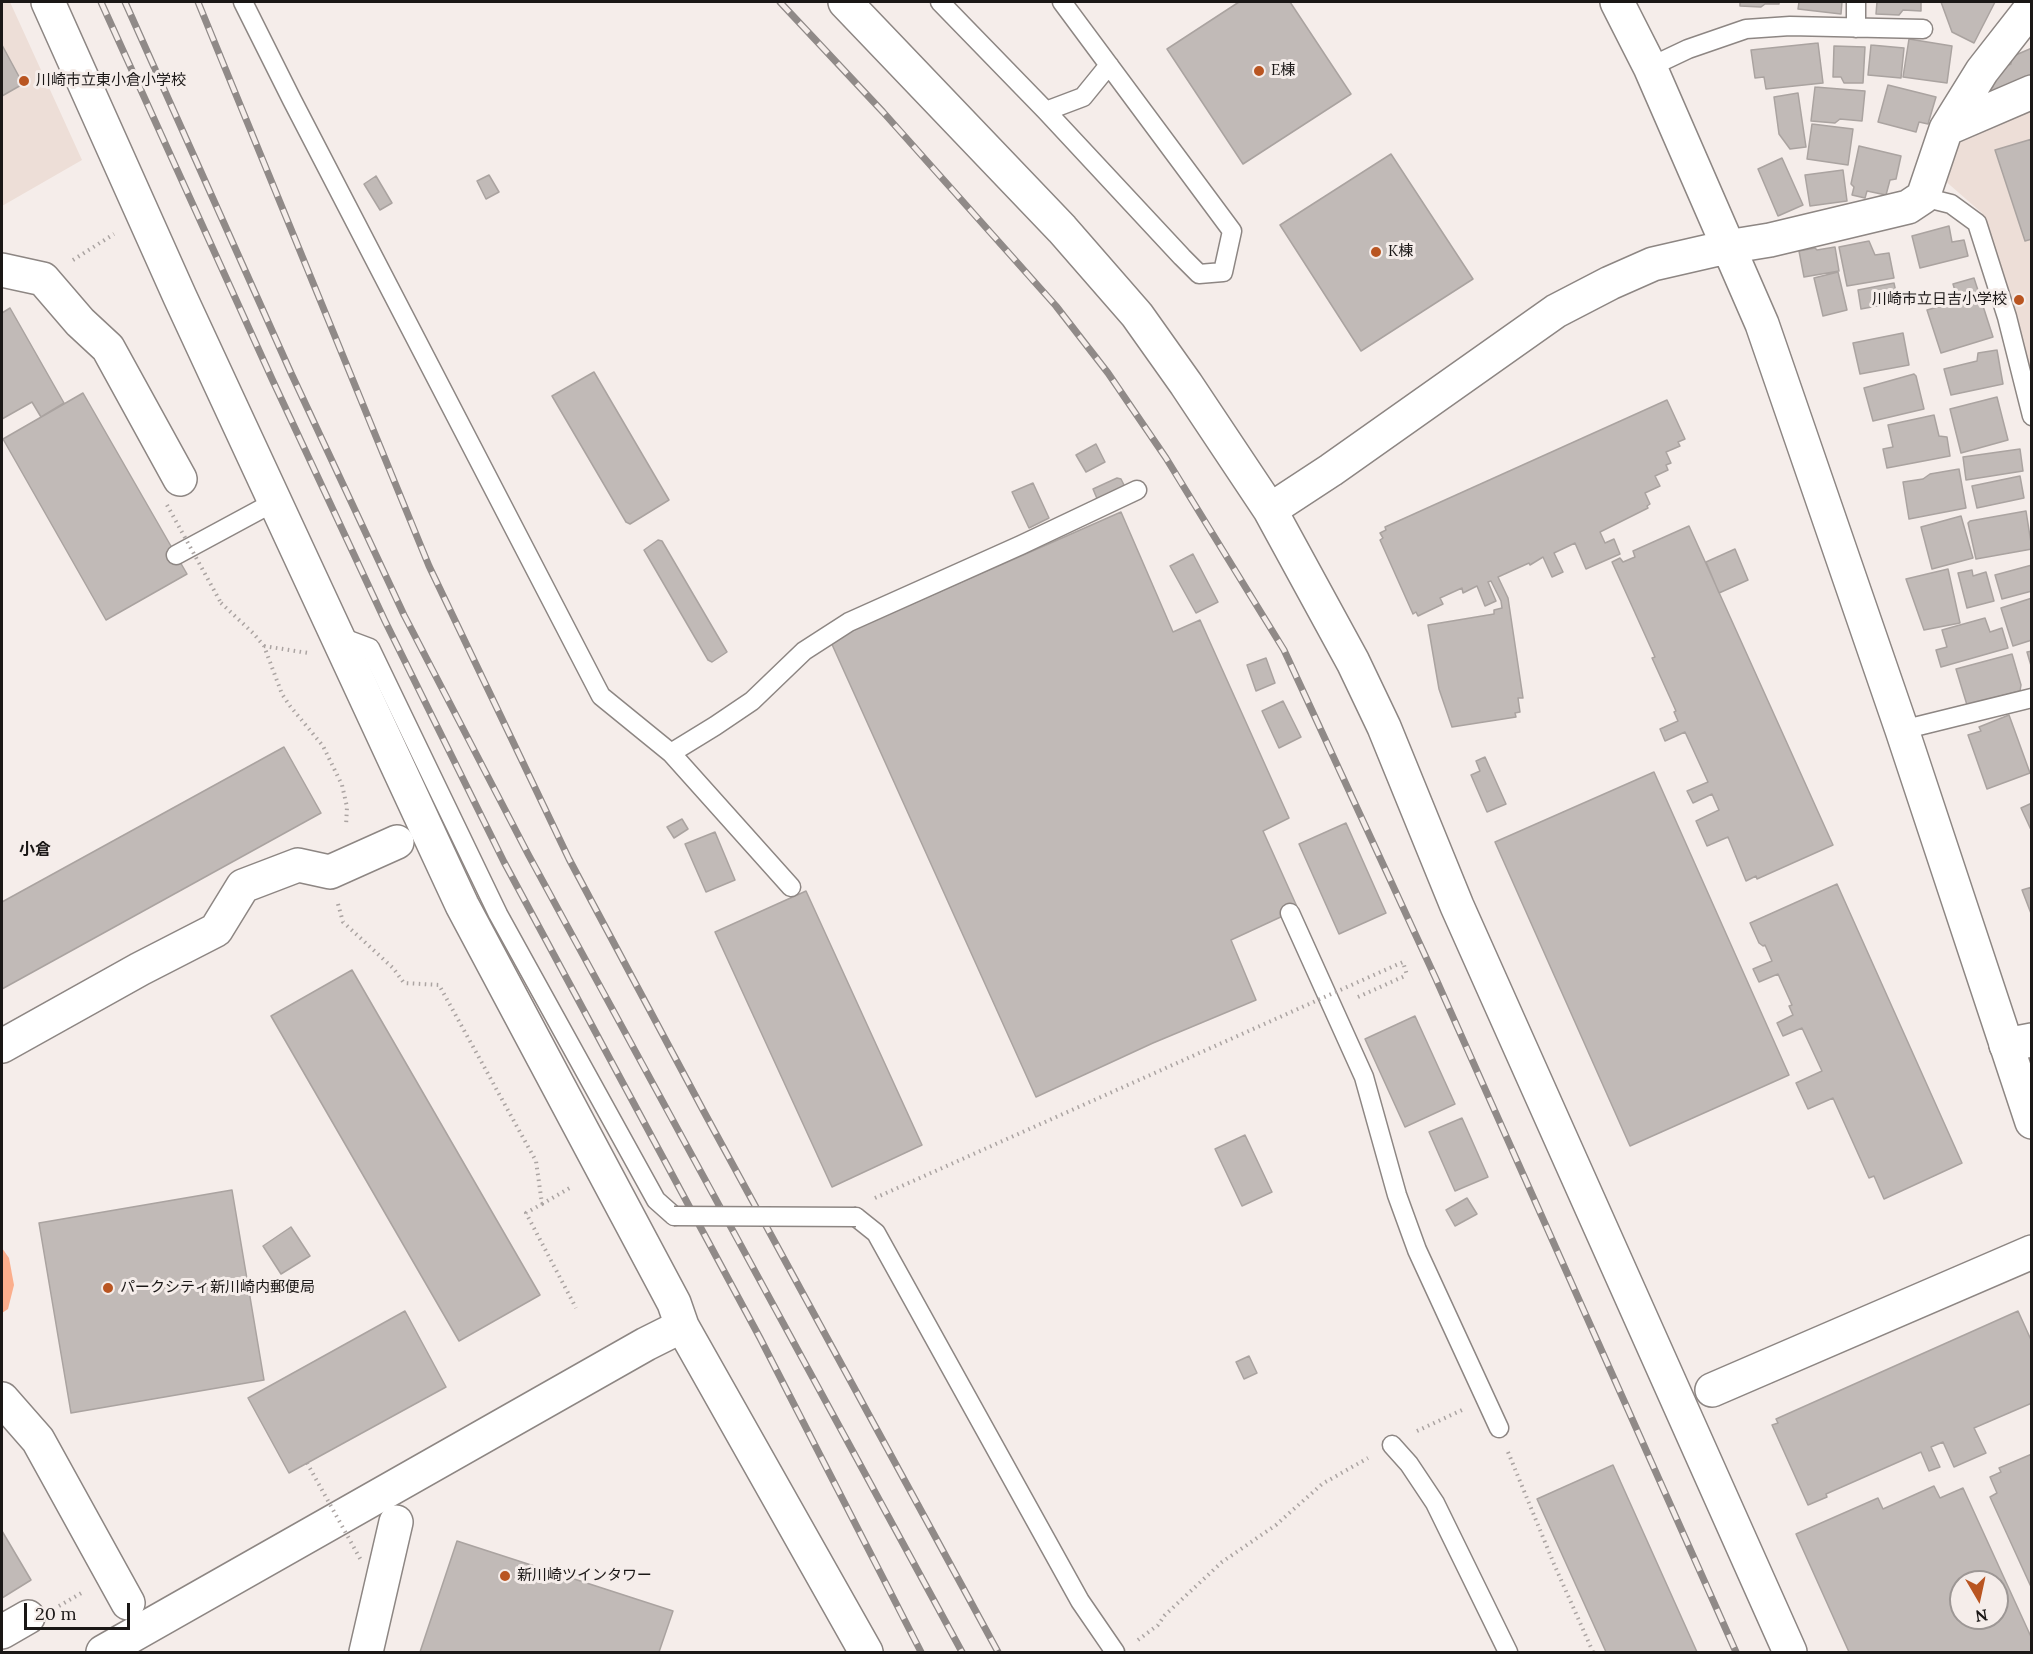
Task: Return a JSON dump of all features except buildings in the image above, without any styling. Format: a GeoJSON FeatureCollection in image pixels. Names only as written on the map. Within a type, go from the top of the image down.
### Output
{"type":"FeatureCollection","features":[{"type":"Feature","properties":{"kind":"street"},"geometry":{"type":"LineString","coordinates":[[48,2],[180,297],[276,501],[325,645],[674,1303],[682,1326],[866,1653]]}},
{"type":"Feature","properties":{"kind":"street"},"geometry":{"type":"LineString","coordinates":[[845,2],[1062,229],[1137,315],[1270,510],[1353,662],[1384,727],[1457,906],[1790,1653]]}},
{"type":"Feature","properties":{"kind":"street"},"geometry":{"type":"LineString","coordinates":[[1617,2],[1650,67],[1762,324],[1902,729],[2018,1042],[2031,1122]]}},
{"type":"Feature","properties":{"kind":"street"},"geometry":{"type":"LineString","coordinates":[[1270,510],[1350,457],[1556,311],[1610,283],[1653,264],[1770,240],[1908,207],[1923,197],[1946,129],[1982,71],[2031,7]]}},
{"type":"Feature","properties":{"kind":"street"},"geometry":{"type":"LineString","coordinates":[[1946,129],[2031,92]]}},
{"type":"Feature","properties":{"kind":"street"},"geometry":{"type":"LineString","coordinates":[[2,270],[43,279],[80,322],[108,348],[173,492]]}},
{"type":"Feature","properties":{"kind":"street"},"geometry":{"type":"LineString","coordinates":[[2,1046],[140,969],[216,930],[243,886],[298,865],[336,869],[397,842]]}},
{"type":"Feature","properties":{"kind":"street"},"geometry":{"type":"LineString","coordinates":[[1712,1390],[2031,1252]]}},
{"type":"Feature","properties":{"kind":"street"},"geometry":{"type":"LineString","coordinates":[[103,1653],[646,1344],[682,1326]]}},
{"type":"Feature","properties":{"kind":"street"},"geometry":{"type":"LineString","coordinates":[[2,1399],[38,1440],[128,1603]]}},
{"type":"Feature","properties":{"kind":"street"},"geometry":{"type":"LineString","coordinates":[[366,1653],[396,1522]]}},
{"type":"Feature","properties":{"kind":"lane"},"geometry":{"type":"LineString","coordinates":[[243,2],[601,696],[671,753],[791,887]]}},
{"type":"Feature","properties":{"kind":"lane"},"geometry":{"type":"LineString","coordinates":[[940,2],[1199,274],[1223,272],[1232,231],[1062,2]]}},
{"type":"Feature","properties":{"kind":"lane"},"geometry":{"type":"LineString","coordinates":[[1856,2],[1856,28]]}},
{"type":"Feature","properties":{"kind":"lane"},"geometry":{"type":"LineString","coordinates":[[1650,67],[1688,49],[1746,29],[1790,26],[1923,29]]}},
{"type":"Feature","properties":{"kind":"lane"},"geometry":{"type":"LineString","coordinates":[[1046,111],[1083,97],[1109,65]]}},
{"type":"Feature","properties":{"kind":"lane"},"geometry":{"type":"LineString","coordinates":[[1923,197],[1951,204],[1977,223],[2007,318],[2031,416]]}},
{"type":"Feature","properties":{"kind":"lane"},"geometry":{"type":"LineString","coordinates":[[671,753],[752,701],[804,651],[849,622],[1137,490]]}},
{"type":"Feature","properties":{"kind":"lane"},"geometry":{"type":"LineString","coordinates":[[176,555],[276,501]]}},
{"type":"Feature","properties":{"kind":"lane"},"geometry":{"type":"LineString","coordinates":[[325,645],[370,648],[498,914],[656,1200],[674,1216],[856,1217],[876,1233],[1080,1601],[1115,1653]]}},
{"type":"Feature","properties":{"kind":"lane"},"geometry":{"type":"LineString","coordinates":[[1902,729],[2031,698]]}},
{"type":"Feature","properties":{"kind":"lane"},"geometry":{"type":"LineString","coordinates":[[1290,913],[1364,1077],[1397,1195],[1417,1250],[1499,1428]]}},
{"type":"Feature","properties":{"kind":"lane"},"geometry":{"type":"LineString","coordinates":[[1392,1445],[1409,1464],[1435,1503],[1508,1653]]}},
{"type":"Feature","properties":{"kind":"path"},"geometry":{"type":"LineString","coordinates":[[43,279],[120,230]]}},
{"type":"Feature","properties":{"kind":"path"},"geometry":{"type":"LineString","coordinates":[[173,492],[221,603],[264,646],[282,694],[322,746],[342,785],[347,807],[336,869],[343,922],[393,968],[404,983],[439,985],[536,1161],[542,1204]]}},
{"type":"Feature","properties":{"kind":"path"},"geometry":{"type":"LineString","coordinates":[[264,646],[325,645]]}},
{"type":"Feature","properties":{"kind":"path"},"geometry":{"type":"LineString","coordinates":[[856,1217],[865,1202],[1403,962],[1407,975],[1349,1001]]}},
{"type":"Feature","properties":{"kind":"path"},"geometry":{"type":"LineString","coordinates":[[576,1308],[526,1213],[579,1183]]}},
{"type":"Feature","properties":{"kind":"path"},"geometry":{"type":"LineString","coordinates":[[1133,1643],[1158,1625],[1165,1615],[1222,1562],[1276,1526],[1322,1484],[1392,1445],[1470,1407],[1499,1428],[1593,1653]]}},
{"type":"Feature","properties":{"kind":"path"},"geometry":{"type":"LineString","coordinates":[[307,1463],[362,1562]]}},
{"type":"Feature","properties":{"kind":"path"},"geometry":{"type":"LineString","coordinates":[[15,1625],[44,1614],[112,1575]]}},
{"type":"Feature","properties":{"kind":"shaded area","name":"川崎市立東小倉小学校"},"geometry":{"type":"Polygon","coordinates":[[[2,2],[10,2],[82,160],[2,206],[2,2]]]}},
{"type":"Feature","properties":{"kind":"shaded area","name":"川崎市立日吉小学校"},"geometry":{"type":"Polygon","coordinates":[[[2031,107],[2031,387],[1982,213],[1943,179],[1962,136],[2031,107]]]}},
{"type":"Feature","properties":{"kind":"shaded area"},"geometry":{"type":"Polygon","coordinates":[[[2,1248],[9,1258],[14,1285],[8,1309],[2,1313],[2,1248]]]}},
{"type":"Feature","properties":{"kind":"railway"},"geometry":{"type":"LineString","coordinates":[[101,2],[385,621],[504,862],[760,1338],[921,1652]]}},
{"type":"Feature","properties":{"kind":"railway"},"geometry":{"type":"LineString","coordinates":[[125,2],[291,373],[404,615],[528,854],[962,1652]]}},
{"type":"Feature","properties":{"kind":"railway"},"geometry":{"type":"LineString","coordinates":[[198,2],[429,566],[569,859],[998,1652]]}},
{"type":"Feature","properties":{"kind":"railway"},"geometry":{"type":"LineString","coordinates":[[780,2],[883,112],[1056,306],[1108,373],[1166,458],[1284,650],[1436,979],[1736,1652]]}},
{"type":"Feature","properties":{"kind":"place","name":"E棟"},"geometry":{"type":"Point","coordinates":[1259,71]}},
{"type":"Feature","properties":{"kind":"place","name":"川崎市立東小倉小学校"},"geometry":{"type":"Point","coordinates":[24,81]}},
{"type":"Feature","properties":{"kind":"place","name":"K棟"},"geometry":{"type":"Point","coordinates":[1376,252]}},
{"type":"Feature","properties":{"kind":"place","name":"川崎市立日吉小学校"},"geometry":{"type":"Point","coordinates":[2019,300]}},
{"type":"Feature","properties":{"kind":"place","name":"パークシティ新川崎内郵便局"},"geometry":{"type":"Point","coordinates":[108,1288]}},
{"type":"Feature","properties":{"kind":"place","name":"新川崎ツインタワー"},"geometry":{"type":"Point","coordinates":[505,1576]}},
{"type":"Feature","properties":{"kind":"district","name":"小倉"},"geometry":{"type":"Point","coordinates":[35,850]}}]}
